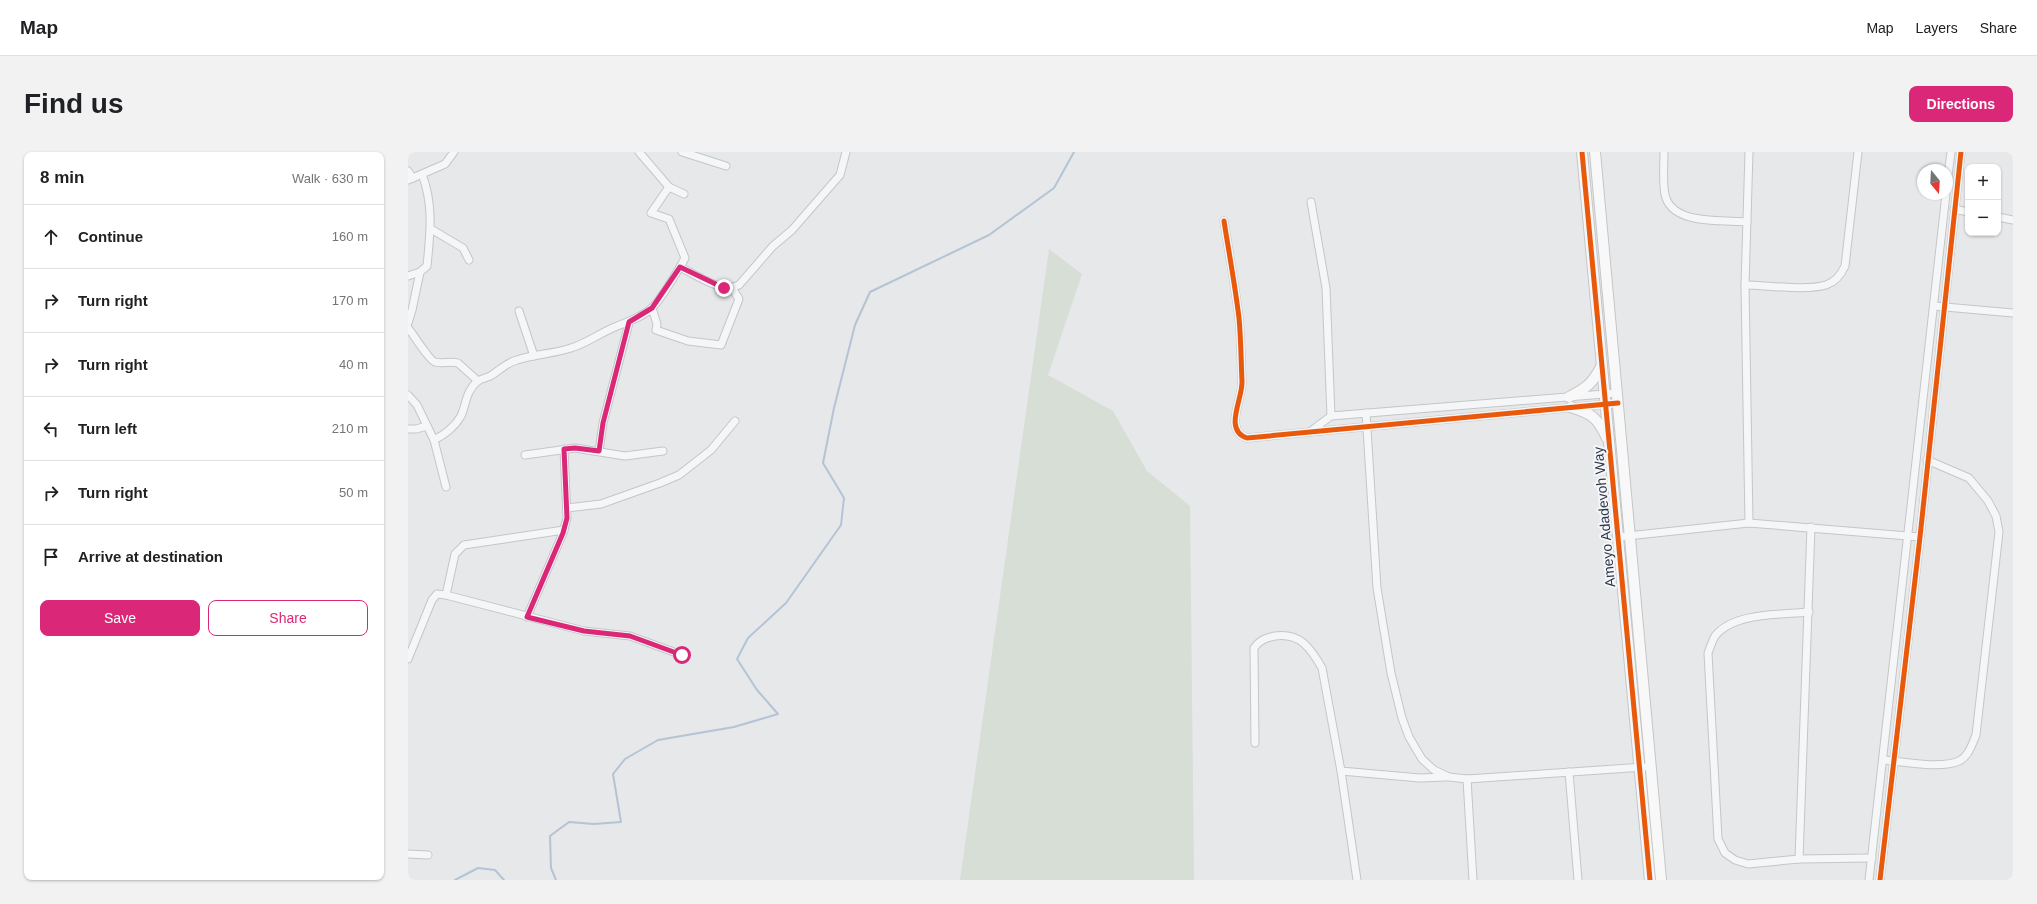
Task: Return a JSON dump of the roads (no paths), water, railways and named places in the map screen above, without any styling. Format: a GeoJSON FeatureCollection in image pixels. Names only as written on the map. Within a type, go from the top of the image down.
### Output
{"type":"FeatureCollection","features":[{"type":"Feature","properties":{"kind":"street"},"geometry":{"type":"LineString","coordinates":[[408,171],[411,179],[445,164],[454,152]]}},
{"type":"Feature","properties":{"kind":"street"},"geometry":{"type":"LineString","coordinates":[[639,152],[670,187],[684,194]]}},
{"type":"Feature","properties":{"kind":"street"},"geometry":{"type":"LineString","coordinates":[[682,152],[726,166]]}},
{"type":"Feature","properties":{"kind":"street"},"geometry":{"type":"LineString","coordinates":[[680,267],[724,288],[732,288],[739,285],[773,246],[792,230],[840,175],[846,152]]}},
{"type":"Feature","properties":{"kind":"street","name":"Ameyo Adadevoh Way"},"geometry":{"type":"LineString","coordinates":[[1582,152],[1650,880]]}},
{"type":"Feature","properties":{"kind":"street","name":"Ameyo Adadevoh Way"},"geometry":{"type":"LineString","coordinates":[[1595,152],[1661,880]]}},
{"type":"Feature","properties":{"kind":"street"},"geometry":{"type":"LineString","coordinates":[[1664,152],[1665,198],[1672,209],[1683,216],[1693,218],[1747,222]]}},
{"type":"Feature","properties":{"kind":"street"},"geometry":{"type":"LineString","coordinates":[[1749,152],[1745,285],[1749,523]]}},
{"type":"Feature","properties":{"kind":"street"},"geometry":{"type":"LineString","coordinates":[[1745,285],[1812,287],[1826,285],[1842,274],[1845,266],[1858,152]]}},
{"type":"Feature","properties":{"kind":"street"},"geometry":{"type":"LineString","coordinates":[[1949,164],[1951,152]]}},
{"type":"Feature","properties":{"kind":"street"},"geometry":{"type":"LineString","coordinates":[[1880,880],[1920,537],[1961,152]]}},
{"type":"Feature","properties":{"kind":"street"},"geometry":{"type":"LineString","coordinates":[[408,276],[420,272],[427,266],[431,229],[426,186],[422,174]]}},
{"type":"Feature","properties":{"kind":"street"},"geometry":{"type":"LineString","coordinates":[[434,440],[445,434],[454,426],[461,415],[464,401],[472,387],[478,381],[491,376],[504,364],[519,359],[570,348],[590,341],[629,322],[652,308],[685,258],[669,220],[651,213],[670,187]]}},
{"type":"Feature","properties":{"kind":"street"},"geometry":{"type":"LineString","coordinates":[[1869,880],[1884,760],[1909,536],[1915,459],[1945,200]]}},
{"type":"Feature","properties":{"kind":"street"},"geometry":{"type":"LineString","coordinates":[[1311,202],[1326,288],[1332,416]]}},
{"type":"Feature","properties":{"kind":"street"},"geometry":{"type":"LineString","coordinates":[[1954,209],[1965,211]]}},
{"type":"Feature","properties":{"kind":"street"},"geometry":{"type":"LineString","coordinates":[[2001,218],[2013,220]]}},
{"type":"Feature","properties":{"kind":"street"},"geometry":{"type":"LineString","coordinates":[[1224,221],[1239,319],[1243,391],[1235,415],[1236,431],[1240,436],[1247,438],[1310,432],[1617,398]]}},
{"type":"Feature","properties":{"kind":"street"},"geometry":{"type":"LineString","coordinates":[[431,229],[463,248],[469,260]]}},
{"type":"Feature","properties":{"kind":"street"},"geometry":{"type":"LineString","coordinates":[[408,323],[420,272]]}},
{"type":"Feature","properties":{"kind":"street"},"geometry":{"type":"LineString","coordinates":[[652,308],[657,324],[656,330],[688,341],[721,345],[739,299],[732,288]]}},
{"type":"Feature","properties":{"kind":"street"},"geometry":{"type":"LineString","coordinates":[[1934,306],[2013,313]]}},
{"type":"Feature","properties":{"kind":"street"},"geometry":{"type":"LineString","coordinates":[[519,311],[534,356]]}},
{"type":"Feature","properties":{"kind":"street"},"geometry":{"type":"LineString","coordinates":[[599,451],[603,423],[629,322]]}},
{"type":"Feature","properties":{"kind":"street"},"geometry":{"type":"LineString","coordinates":[[408,328],[423,347],[428,359],[435,362],[458,363],[478,381]]}},
{"type":"Feature","properties":{"kind":"street"},"geometry":{"type":"LineString","coordinates":[[1570,402],[1595,379],[1602,365]]}},
{"type":"Feature","properties":{"kind":"street"},"geometry":{"type":"LineString","coordinates":[[408,394],[417,405],[434,440],[446,487]]}},
{"type":"Feature","properties":{"kind":"street"},"geometry":{"type":"LineString","coordinates":[[1310,432],[1332,416],[1570,402],[1591,414],[1600,423],[1609,443]]}},
{"type":"Feature","properties":{"kind":"street"},"geometry":{"type":"LineString","coordinates":[[1366,413],[1377,588],[1391,673],[1409,737],[1422,759],[1434,770],[1449,777]]}},
{"type":"Feature","properties":{"kind":"street"},"geometry":{"type":"LineString","coordinates":[[567,508],[601,504],[679,475],[711,450],[735,421]]}},
{"type":"Feature","properties":{"kind":"street"},"geometry":{"type":"LineString","coordinates":[[408,429],[416,430],[427,426]]}},
{"type":"Feature","properties":{"kind":"street"},"geometry":{"type":"LineString","coordinates":[[525,455],[575,448],[625,456],[663,451]]}},
{"type":"Feature","properties":{"kind":"street"},"geometry":{"type":"LineString","coordinates":[[527,617],[564,530],[567,518],[564,449]]}},
{"type":"Feature","properties":{"kind":"street"},"geometry":{"type":"LineString","coordinates":[[1884,760],[1947,764],[1960,760],[1970,750],[1976,735],[2000,532],[1996,516],[1991,506],[1969,478],[1927,460]]}},
{"type":"Feature","properties":{"kind":"street"},"geometry":{"type":"LineString","coordinates":[[1618,537],[1749,523],[1920,537]]}},
{"type":"Feature","properties":{"kind":"street"},"geometry":{"type":"LineString","coordinates":[[1799,859],[1811,527]]}},
{"type":"Feature","properties":{"kind":"street"},"geometry":{"type":"LineString","coordinates":[[446,595],[455,554],[464,546],[564,530]]}},
{"type":"Feature","properties":{"kind":"street"},"geometry":{"type":"LineString","coordinates":[[408,660],[432,600],[437,594],[446,595],[584,631],[630,636],[682,655]]}},
{"type":"Feature","properties":{"kind":"street"},"geometry":{"type":"LineString","coordinates":[[1809,612],[1743,619],[1727,626],[1714,636],[1708,653],[1718,839],[1726,853],[1735,860],[1748,864],[1799,859],[1872,858]]}},
{"type":"Feature","properties":{"kind":"street"},"geometry":{"type":"LineString","coordinates":[[1255,743],[1254,648],[1265,638],[1286,635],[1300,639],[1314,653],[1322,668],[1341,771],[1356,880]]}},
{"type":"Feature","properties":{"kind":"street"},"geometry":{"type":"LineString","coordinates":[[1341,771],[1420,778],[1449,777],[1467,779],[1651,767]]}},
{"type":"Feature","properties":{"kind":"street"},"geometry":{"type":"LineString","coordinates":[[1569,772],[1578,880]]}},
{"type":"Feature","properties":{"kind":"street"},"geometry":{"type":"LineString","coordinates":[[1467,779],[1474,880]]}},
{"type":"Feature","properties":{"kind":"street"},"geometry":{"type":"LineString","coordinates":[[408,854],[428,855]]}},
{"type":"Feature","properties":{"kind":"waterway"},"geometry":{"type":"LineString","coordinates":[[556,880],[551,868],[550,836],[569,822],[594,824],[621,822],[613,774],[625,759],[658,740],[734,727],[778,714],[757,690],[737,659],[748,638],[786,603],[841,525],[844,498],[823,463],[834,408],[855,325],[870,292],[989,235],[1054,188],[1074,152]]}},
{"type":"Feature","properties":{"kind":"waterway"},"geometry":{"type":"LineString","coordinates":[[455,880],[478,868],[495,870],[504,880]]}}]}
